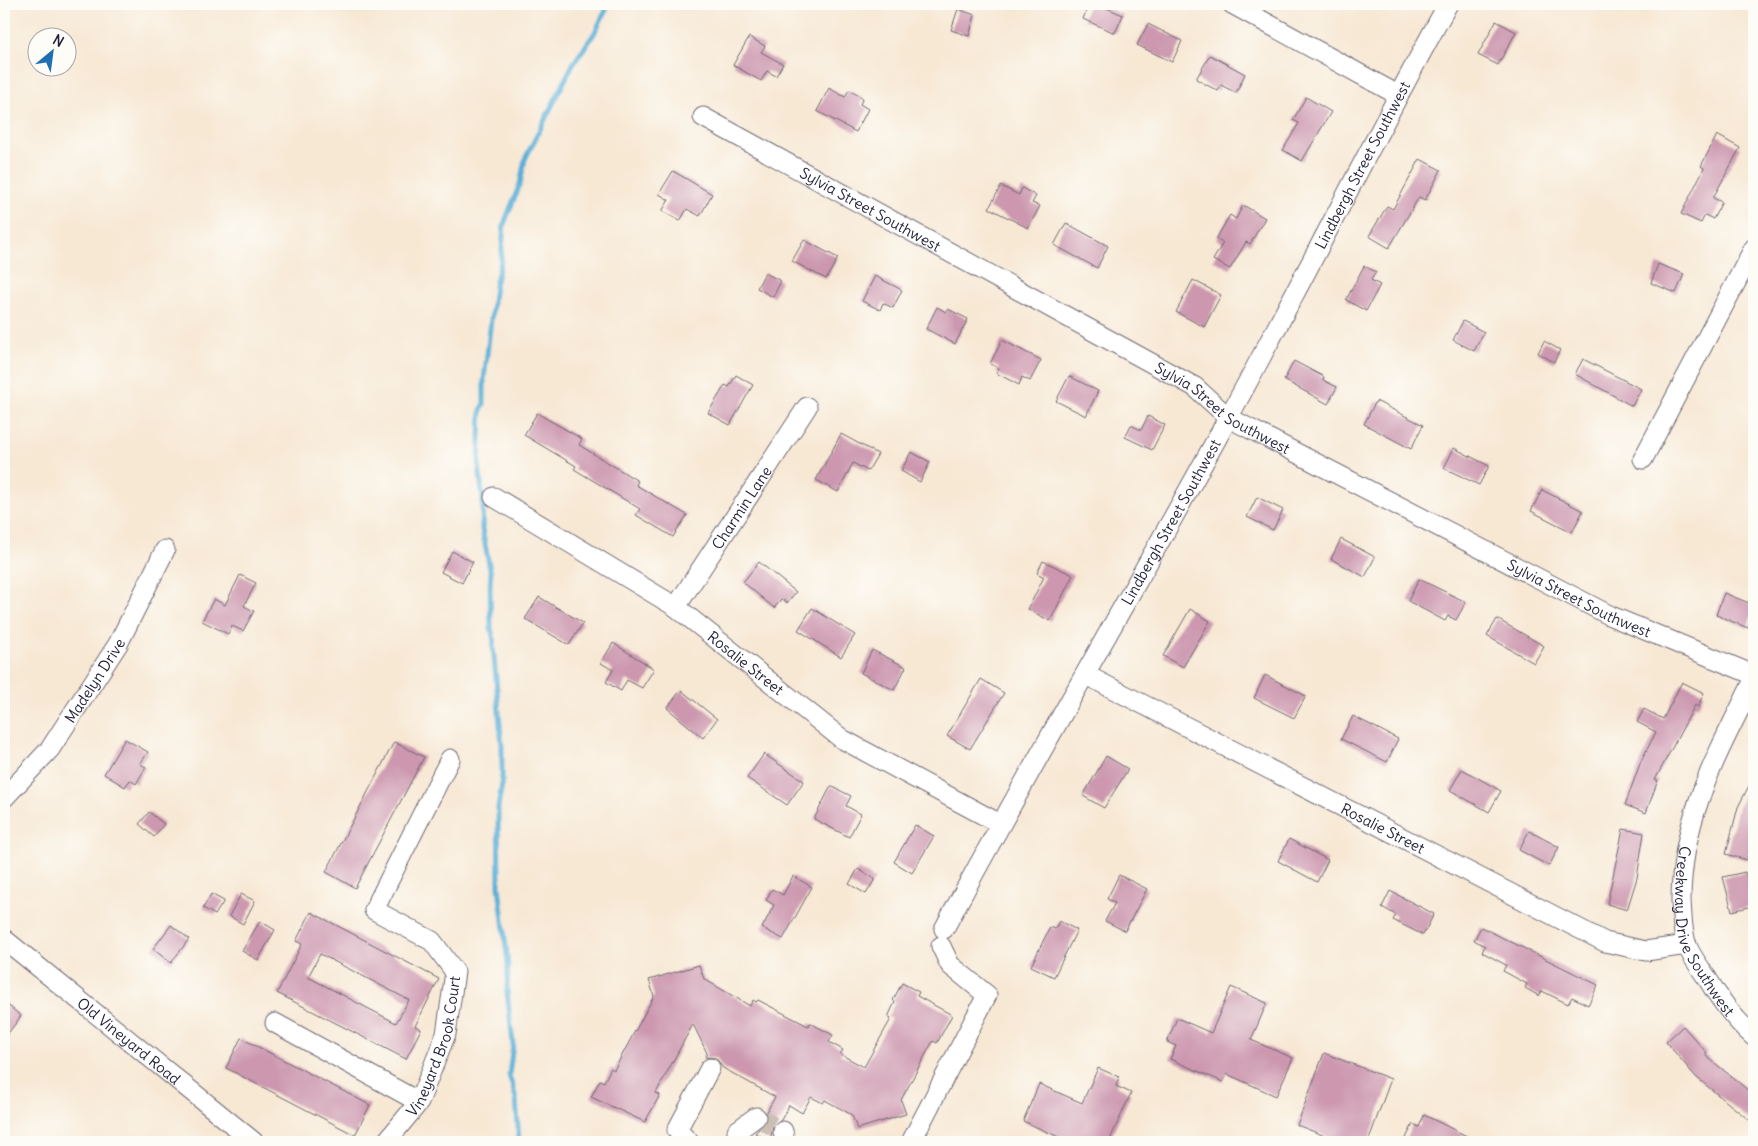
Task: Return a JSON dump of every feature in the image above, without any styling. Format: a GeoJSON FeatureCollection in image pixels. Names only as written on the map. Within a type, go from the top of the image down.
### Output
{"type":"FeatureCollection","features":[{"type":"Feature","properties":{"kind":"street"},"geometry":{"type":"LineString","coordinates":[[1232,4],[1398,95]]}},
{"type":"Feature","properties":{"kind":"street","name":"Lindbergh Street Southwest"},"geometry":{"type":"LineString","coordinates":[[911,1142],[987,995],[950,965],[943,938],[1000,824],[1086,675],[1229,418],[1398,95],[1448,4]]}},
{"type":"Feature","properties":{"kind":"street","name":"Sylvia Street Southwest"},"geometry":{"type":"LineString","coordinates":[[703,118],[1195,387],[1229,418],[1611,616],[1754,674]]}},
{"type":"Feature","properties":{"kind":"street"},"geometry":{"type":"LineString","coordinates":[[1643,459],[1754,248]]}},
{"type":"Feature","properties":{"kind":"street","name":"Charmin Lane"},"geometry":{"type":"LineString","coordinates":[[676,607],[807,407]]}},
{"type":"Feature","properties":{"kind":"street","name":"Rosalie Street"},"geometry":{"type":"LineString","coordinates":[[494,497],[676,607],[842,738],[1000,824]]}},
{"type":"Feature","properties":{"kind":"street","name":"Madelyn Drive"},"geometry":{"type":"LineString","coordinates":[[4,798],[50,749],[103,668],[118,644],[165,550]]}},
{"type":"Feature","properties":{"kind":"street","name":"Rosalie Street"},"geometry":{"type":"LineString","coordinates":[[1086,675],[1605,942],[1646,951],[1687,945]]}},
{"type":"Feature","properties":{"kind":"street","name":"Creekway Drive Southwest"},"geometry":{"type":"LineString","coordinates":[[1754,680],[1710,770],[1686,838],[1681,873],[1682,917],[1687,945],[1713,989],[1739,1024],[1754,1037]]}},
{"type":"Feature","properties":{"kind":"street","name":"Vineyard Brook Court"},"geometry":{"type":"LineString","coordinates":[[386,1142],[419,1102],[446,1034],[455,972],[432,941],[374,910],[450,759]]}},
{"type":"Feature","properties":{"kind":"street","name":"Old Vineyard Road"},"geometry":{"type":"LineString","coordinates":[[4,940],[254,1142]]}},
{"type":"Feature","properties":{"kind":"street"},"geometry":{"type":"LineString","coordinates":[[275,1023],[419,1102]]}},
{"type":"Feature","properties":{"kind":"street"},"geometry":{"type":"LineString","coordinates":[[689,1142],[676,1130],[710,1068]]}},
{"type":"Feature","properties":{"kind":"street"},"geometry":{"type":"LineString","coordinates":[[737,1142],[737,1131],[756,1117]]}},
{"type":"Feature","properties":{"kind":"building"},"geometry":{"type":"Polygon","coordinates":[[[1089,4],[1097,4],[1123,15],[1115,33],[1083,19],[1089,4]]]}},
{"type":"Feature","properties":{"kind":"building"},"geometry":{"type":"Polygon","coordinates":[[[958,9],[975,15],[969,36],[951,30],[958,9]]]}},
{"type":"Feature","properties":{"kind":"building"},"geometry":{"type":"Polygon","coordinates":[[[1496,21],[1516,32],[1498,65],[1478,55],[1496,21]]]}},
{"type":"Feature","properties":{"kind":"building"},"geometry":{"type":"Polygon","coordinates":[[[1148,24],[1182,41],[1172,62],[1137,45],[1148,24]]]}},
{"type":"Feature","properties":{"kind":"building"},"geometry":{"type":"Polygon","coordinates":[[[749,37],[765,46],[761,52],[783,64],[776,76],[767,71],[761,81],[733,65],[749,37]]]}},
{"type":"Feature","properties":{"kind":"building"},"geometry":{"type":"Polygon","coordinates":[[[1210,55],[1245,74],[1236,93],[1221,85],[1218,91],[1196,79],[1210,55]]]}},
{"type":"Feature","properties":{"kind":"building"},"geometry":{"type":"Polygon","coordinates":[[[829,88],[845,97],[849,90],[863,98],[860,104],[868,109],[856,132],[817,111],[829,88]]]}},
{"type":"Feature","properties":{"kind":"building"},"geometry":{"type":"Polygon","coordinates":[[[1306,97],[1331,112],[1302,161],[1283,150],[1299,123],[1293,120],[1306,97]]]}},
{"type":"Feature","properties":{"kind":"building"},"geometry":{"type":"Polygon","coordinates":[[[1717,135],[1740,148],[1713,198],[1722,202],[1713,219],[1705,215],[1701,223],[1681,214],[1704,168],[1701,166],[1717,135]]]}},
{"type":"Feature","properties":{"kind":"building"},"geometry":{"type":"Polygon","coordinates":[[[1420,159],[1441,170],[1425,200],[1419,197],[1389,248],[1369,236],[1387,206],[1393,209],[1420,159]]]}},
{"type":"Feature","properties":{"kind":"building"},"geometry":{"type":"Polygon","coordinates":[[[673,171],[712,194],[700,216],[687,209],[680,221],[662,211],[669,200],[659,194],[673,171]]]}},
{"type":"Feature","properties":{"kind":"building"},"geometry":{"type":"Polygon","coordinates":[[[1001,186],[1019,195],[1022,188],[1036,196],[1032,203],[1040,206],[1028,228],[989,208],[1001,186]]]}},
{"type":"Feature","properties":{"kind":"building"},"geometry":{"type":"Polygon","coordinates":[[[1243,205],[1265,218],[1250,244],[1246,242],[1230,269],[1213,260],[1223,243],[1216,239],[1230,215],[1236,219],[1243,205]]]}},
{"type":"Feature","properties":{"kind":"building"},"geometry":{"type":"Polygon","coordinates":[[[1066,223],[1108,246],[1097,268],[1054,245],[1066,223]]]}},
{"type":"Feature","properties":{"kind":"building"},"geometry":{"type":"Polygon","coordinates":[[[804,240],[838,258],[826,279],[792,261],[804,240]]]}},
{"type":"Feature","properties":{"kind":"building"},"geometry":{"type":"Polygon","coordinates":[[[1658,264],[1684,274],[1676,293],[1651,283],[1658,264]]]}},
{"type":"Feature","properties":{"kind":"building"},"geometry":{"type":"Polygon","coordinates":[[[1364,266],[1376,272],[1371,280],[1380,285],[1366,311],[1346,300],[1364,266]]]}},
{"type":"Feature","properties":{"kind":"building"},"geometry":{"type":"Polygon","coordinates":[[[765,273],[781,281],[773,297],[757,288],[765,273]]]}},
{"type":"Feature","properties":{"kind":"building"},"geometry":{"type":"Polygon","coordinates":[[[875,276],[902,290],[893,308],[883,303],[880,310],[862,301],[875,276]]]}},
{"type":"Feature","properties":{"kind":"building"},"geometry":{"type":"Polygon","coordinates":[[[1193,280],[1221,295],[1204,327],[1176,312],[1193,280]]]}},
{"type":"Feature","properties":{"kind":"building"},"geometry":{"type":"Polygon","coordinates":[[[937,307],[946,312],[948,309],[968,319],[955,344],[926,329],[937,307]]]}},
{"type":"Feature","properties":{"kind":"building"},"geometry":{"type":"Polygon","coordinates":[[[1463,321],[1484,332],[1474,351],[1453,340],[1463,321]]]}},
{"type":"Feature","properties":{"kind":"building"},"geometry":{"type":"Polygon","coordinates":[[[1002,340],[1041,360],[1030,381],[1022,377],[1019,385],[996,373],[999,368],[990,364],[1002,340]]]}},
{"type":"Feature","properties":{"kind":"building"},"geometry":{"type":"Polygon","coordinates":[[[1544,341],[1560,350],[1554,362],[1538,353],[1544,341]]]}},
{"type":"Feature","properties":{"kind":"building"},"geometry":{"type":"Polygon","coordinates":[[[1583,359],[1641,389],[1632,406],[1575,374],[1583,359]]]}},
{"type":"Feature","properties":{"kind":"building"},"geometry":{"type":"Polygon","coordinates":[[[1294,361],[1324,377],[1323,380],[1337,387],[1328,404],[1284,380],[1294,361]]]}},
{"type":"Feature","properties":{"kind":"building"},"geometry":{"type":"Polygon","coordinates":[[[736,375],[753,385],[730,425],[708,413],[725,385],[729,387],[736,375]]]}},
{"type":"Feature","properties":{"kind":"building"},"geometry":{"type":"Polygon","coordinates":[[[1069,376],[1098,391],[1086,416],[1056,401],[1069,376]]]}},
{"type":"Feature","properties":{"kind":"building"},"geometry":{"type":"Polygon","coordinates":[[[1376,401],[1423,425],[1411,449],[1364,424],[1376,401]]]}},
{"type":"Feature","properties":{"kind":"building"},"geometry":{"type":"Polygon","coordinates":[[[537,413],[582,439],[579,445],[638,481],[636,485],[687,515],[673,537],[636,515],[640,509],[574,469],[576,466],[524,435],[537,413]]]}},
{"type":"Feature","properties":{"kind":"building"},"geometry":{"type":"Polygon","coordinates":[[[1148,416],[1165,425],[1152,450],[1125,437],[1131,425],[1141,430],[1148,416]]]}},
{"type":"Feature","properties":{"kind":"building"},"geometry":{"type":"Polygon","coordinates":[[[841,434],[878,454],[868,471],[853,463],[838,492],[816,480],[841,434]]]}},
{"type":"Feature","properties":{"kind":"building"},"geometry":{"type":"Polygon","coordinates":[[[1454,448],[1489,466],[1479,485],[1444,468],[1454,448]]]}},
{"type":"Feature","properties":{"kind":"building"},"geometry":{"type":"Polygon","coordinates":[[[911,452],[930,462],[920,482],[901,471],[911,452]]]}},
{"type":"Feature","properties":{"kind":"building"},"geometry":{"type":"Polygon","coordinates":[[[1542,490],[1583,511],[1572,532],[1531,511],[1542,490]]]}},
{"type":"Feature","properties":{"kind":"building"},"geometry":{"type":"Polygon","coordinates":[[[1257,497],[1283,510],[1273,530],[1247,517],[1257,497]]]}},
{"type":"Feature","properties":{"kind":"building"},"geometry":{"type":"Polygon","coordinates":[[[1341,539],[1375,557],[1365,577],[1331,559],[1341,539]]]}},
{"type":"Feature","properties":{"kind":"building"},"geometry":{"type":"Polygon","coordinates":[[[452,551],[473,562],[462,583],[441,572],[452,551]]]}},
{"type":"Feature","properties":{"kind":"building"},"geometry":{"type":"Polygon","coordinates":[[[1043,561],[1073,575],[1050,621],[1028,609],[1044,577],[1037,573],[1043,561]]]}},
{"type":"Feature","properties":{"kind":"building"},"geometry":{"type":"Polygon","coordinates":[[[759,562],[796,592],[787,603],[782,599],[774,608],[743,582],[759,562]]]}},
{"type":"Feature","properties":{"kind":"building"},"geometry":{"type":"Polygon","coordinates":[[[240,575],[256,583],[244,606],[254,611],[243,631],[232,626],[228,634],[202,621],[214,599],[225,605],[240,575]]]}},
{"type":"Feature","properties":{"kind":"building"},"geometry":{"type":"Polygon","coordinates":[[[1419,579],[1466,602],[1456,620],[1448,616],[1445,621],[1408,601],[1419,579]]]}},
{"type":"Feature","properties":{"kind":"building"},"geometry":{"type":"Polygon","coordinates":[[[1724,593],[1754,605],[1748,628],[1716,615],[1724,593]]]}},
{"type":"Feature","properties":{"kind":"building"},"geometry":{"type":"Polygon","coordinates":[[[539,597],[583,623],[569,645],[525,619],[539,597]]]}},
{"type":"Feature","properties":{"kind":"building"},"geometry":{"type":"Polygon","coordinates":[[[812,608],[855,635],[841,657],[798,630],[812,608]]]}},
{"type":"Feature","properties":{"kind":"building"},"geometry":{"type":"Polygon","coordinates":[[[1190,609],[1210,621],[1183,667],[1163,656],[1190,609]]]}},
{"type":"Feature","properties":{"kind":"building"},"geometry":{"type":"Polygon","coordinates":[[[1497,619],[1544,646],[1534,663],[1487,636],[1497,619]]]}},
{"type":"Feature","properties":{"kind":"building"},"geometry":{"type":"Polygon","coordinates":[[[613,643],[654,669],[642,688],[627,680],[621,691],[606,682],[613,670],[601,663],[613,643]]]}},
{"type":"Feature","properties":{"kind":"building"},"geometry":{"type":"Polygon","coordinates":[[[872,650],[906,667],[894,690],[861,673],[872,650]]]}},
{"type":"Feature","properties":{"kind":"building"},"geometry":{"type":"Polygon","coordinates":[[[1265,675],[1306,696],[1294,718],[1254,698],[1265,675]]]}},
{"type":"Feature","properties":{"kind":"building"},"geometry":{"type":"Polygon","coordinates":[[[981,679],[1004,693],[970,749],[947,736],[981,679]]]}},
{"type":"Feature","properties":{"kind":"building"},"geometry":{"type":"Polygon","coordinates":[[[1682,682],[1704,693],[1698,707],[1695,705],[1655,780],[1658,780],[1646,813],[1625,805],[1641,761],[1656,732],[1637,722],[1644,709],[1663,719],[1682,682]]]}},
{"type":"Feature","properties":{"kind":"building"},"geometry":{"type":"Polygon","coordinates":[[[681,690],[717,719],[703,738],[667,708],[681,690]]]}},
{"type":"Feature","properties":{"kind":"building"},"geometry":{"type":"Polygon","coordinates":[[[1353,716],[1398,739],[1387,762],[1341,739],[1353,716]]]}},
{"type":"Feature","properties":{"kind":"building"},"geometry":{"type":"Polygon","coordinates":[[[125,739],[148,752],[140,764],[146,767],[136,784],[130,780],[125,787],[104,774],[125,739]]]}},
{"type":"Feature","properties":{"kind":"building"},"geometry":{"type":"Polygon","coordinates":[[[394,742],[424,757],[355,888],[326,872],[394,742]]]}},
{"type":"Feature","properties":{"kind":"building"},"geometry":{"type":"Polygon","coordinates":[[[764,754],[804,781],[787,805],[747,778],[764,754]]]}},
{"type":"Feature","properties":{"kind":"building"},"geometry":{"type":"Polygon","coordinates":[[[1106,756],[1128,769],[1104,808],[1083,796],[1106,756]]]}},
{"type":"Feature","properties":{"kind":"building"},"geometry":{"type":"Polygon","coordinates":[[[1462,769],[1501,791],[1489,812],[1450,790],[1462,769]]]}},
{"type":"Feature","properties":{"kind":"building"},"geometry":{"type":"Polygon","coordinates":[[[1754,776],[1754,830],[1747,860],[1726,854],[1738,807],[1754,776]]]}},
{"type":"Feature","properties":{"kind":"building"},"geometry":{"type":"Polygon","coordinates":[[[831,786],[851,796],[846,806],[861,814],[849,837],[814,819],[831,786]]]}},
{"type":"Feature","properties":{"kind":"building"},"geometry":{"type":"Polygon","coordinates":[[[149,812],[164,824],[154,837],[139,824],[149,812]]]}},
{"type":"Feature","properties":{"kind":"building"},"geometry":{"type":"Polygon","coordinates":[[[915,825],[934,836],[912,873],[894,862],[915,825]]]}},
{"type":"Feature","properties":{"kind":"building"},"geometry":{"type":"Polygon","coordinates":[[[1623,829],[1644,833],[1637,878],[1627,910],[1607,904],[1623,829]]]}},
{"type":"Feature","properties":{"kind":"building"},"geometry":{"type":"Polygon","coordinates":[[[1529,831],[1559,847],[1549,866],[1519,850],[1529,831]]]}},
{"type":"Feature","properties":{"kind":"building"},"geometry":{"type":"Polygon","coordinates":[[[1289,839],[1328,860],[1317,882],[1278,861],[1289,839]]]}},
{"type":"Feature","properties":{"kind":"building"},"geometry":{"type":"Polygon","coordinates":[[[858,869],[875,879],[866,894],[849,884],[858,869]]]}},
{"type":"Feature","properties":{"kind":"building"},"geometry":{"type":"Polygon","coordinates":[[[1745,872],[1753,906],[1732,911],[1723,877],[1745,872]]]}},
{"type":"Feature","properties":{"kind":"building"},"geometry":{"type":"Polygon","coordinates":[[[1119,875],[1147,889],[1125,931],[1105,921],[1115,903],[1107,899],[1119,875]]]}},
{"type":"Feature","properties":{"kind":"building"},"geometry":{"type":"Polygon","coordinates":[[[793,876],[812,887],[783,939],[762,928],[774,905],[766,900],[772,889],[783,895],[793,876]]]}},
{"type":"Feature","properties":{"kind":"building"},"geometry":{"type":"Polygon","coordinates":[[[1390,891],[1434,914],[1423,935],[1393,920],[1396,915],[1382,907],[1390,891]]]}},
{"type":"Feature","properties":{"kind":"building"},"geometry":{"type":"Polygon","coordinates":[[[211,894],[224,901],[215,915],[203,908],[211,894]]]}},
{"type":"Feature","properties":{"kind":"building"},"geometry":{"type":"Polygon","coordinates":[[[241,894],[255,901],[243,924],[229,916],[241,894]]]}},
{"type":"Feature","properties":{"kind":"building"},"geometry":{"type":"Polygon","coordinates":[[[311,912],[439,979],[415,1026],[421,1029],[406,1059],[277,993],[302,944],[296,941],[311,912]],[[320,954],[308,977],[396,1023],[409,1000],[320,954]]]}},
{"type":"Feature","properties":{"kind":"building"},"geometry":{"type":"Polygon","coordinates":[[[260,921],[275,930],[258,960],[242,951],[260,921]]]}},
{"type":"Feature","properties":{"kind":"building"},"geometry":{"type":"Polygon","coordinates":[[[1059,921],[1077,930],[1054,977],[1031,966],[1050,927],[1055,929],[1059,921]]]}},
{"type":"Feature","properties":{"kind":"building"},"geometry":{"type":"Polygon","coordinates":[[[171,925],[189,939],[171,963],[153,949],[171,925]]]}},
{"type":"Feature","properties":{"kind":"building"},"geometry":{"type":"Polygon","coordinates":[[[1481,927],[1598,985],[1588,1005],[1572,997],[1568,1004],[1542,991],[1539,996],[1525,988],[1527,984],[1503,971],[1506,965],[1482,952],[1485,946],[1474,940],[1481,927]]]}},
{"type":"Feature","properties":{"kind":"building"},"geometry":{"type":"Polygon","coordinates":[[[699,965],[704,979],[750,1006],[753,1000],[756,1002],[758,1000],[808,1026],[810,1023],[833,1035],[829,1042],[843,1050],[840,1054],[864,1067],[891,1019],[888,1017],[895,1002],[893,1000],[902,983],[919,992],[917,996],[952,1015],[937,1043],[933,1041],[901,1100],[906,1114],[857,1129],[852,1115],[825,1100],[823,1103],[811,1097],[802,1113],[789,1105],[781,1120],[773,1127],[770,1141],[755,1133],[766,1122],[766,1113],[775,1097],[723,1068],[716,1058],[705,1057],[707,1053],[693,1024],[656,1093],[660,1095],[645,1122],[591,1097],[600,1080],[604,1082],[611,1068],[614,1070],[654,996],[649,980],[699,965]]]}},
{"type":"Feature","properties":{"kind":"building"},"geometry":{"type":"Polygon","coordinates":[[[1231,987],[1267,1003],[1251,1040],[1293,1058],[1276,1096],[1227,1074],[1223,1082],[1170,1059],[1176,1046],[1167,1042],[1177,1018],[1211,1033],[1231,987]]]}},
{"type":"Feature","properties":{"kind":"building"},"geometry":{"type":"Polygon","coordinates":[[[4,1002],[21,1016],[4,1039],[4,1002]]]}},
{"type":"Feature","properties":{"kind":"building"},"geometry":{"type":"Polygon","coordinates":[[[1683,1026],[1707,1053],[1705,1055],[1754,1095],[1754,1124],[1696,1077],[1666,1042],[1683,1026]]]}},
{"type":"Feature","properties":{"kind":"building"},"geometry":{"type":"Polygon","coordinates":[[[241,1038],[370,1105],[355,1135],[226,1068],[241,1038]]]}},
{"type":"Feature","properties":{"kind":"building"},"geometry":{"type":"Polygon","coordinates":[[[1324,1053],[1391,1079],[1368,1142],[1340,1142],[1297,1125],[1324,1053]]]}},
{"type":"Feature","properties":{"kind":"building"},"geometry":{"type":"Polygon","coordinates":[[[1098,1068],[1119,1077],[1116,1086],[1131,1093],[1109,1142],[1061,1142],[1063,1139],[1023,1121],[1039,1084],[1082,1103],[1098,1068]]]}},
{"type":"Feature","properties":{"kind":"building"},"geometry":{"type":"Polygon","coordinates":[[[1424,1115],[1479,1142],[1404,1142],[1413,1124],[1419,1127],[1424,1115]]]}},
{"type":"Feature","properties":{"kind":"waterway"},"geometry":{"type":"LineString","coordinates":[[519,1142],[516,1098],[509,1075],[513,1044],[507,992],[508,965],[499,886],[498,807],[502,784],[502,746],[493,646],[494,639],[491,627],[491,575],[482,529],[483,501],[479,465],[481,410],[484,405],[484,380],[495,285],[501,261],[504,224],[520,184],[525,159],[573,64],[594,34],[609,4]]}},
{"type":"Feature","properties":{"kind":"tunnel"},"geometry":{"type":"LineString","coordinates":[[756,1117],[783,1131]]}}]}
